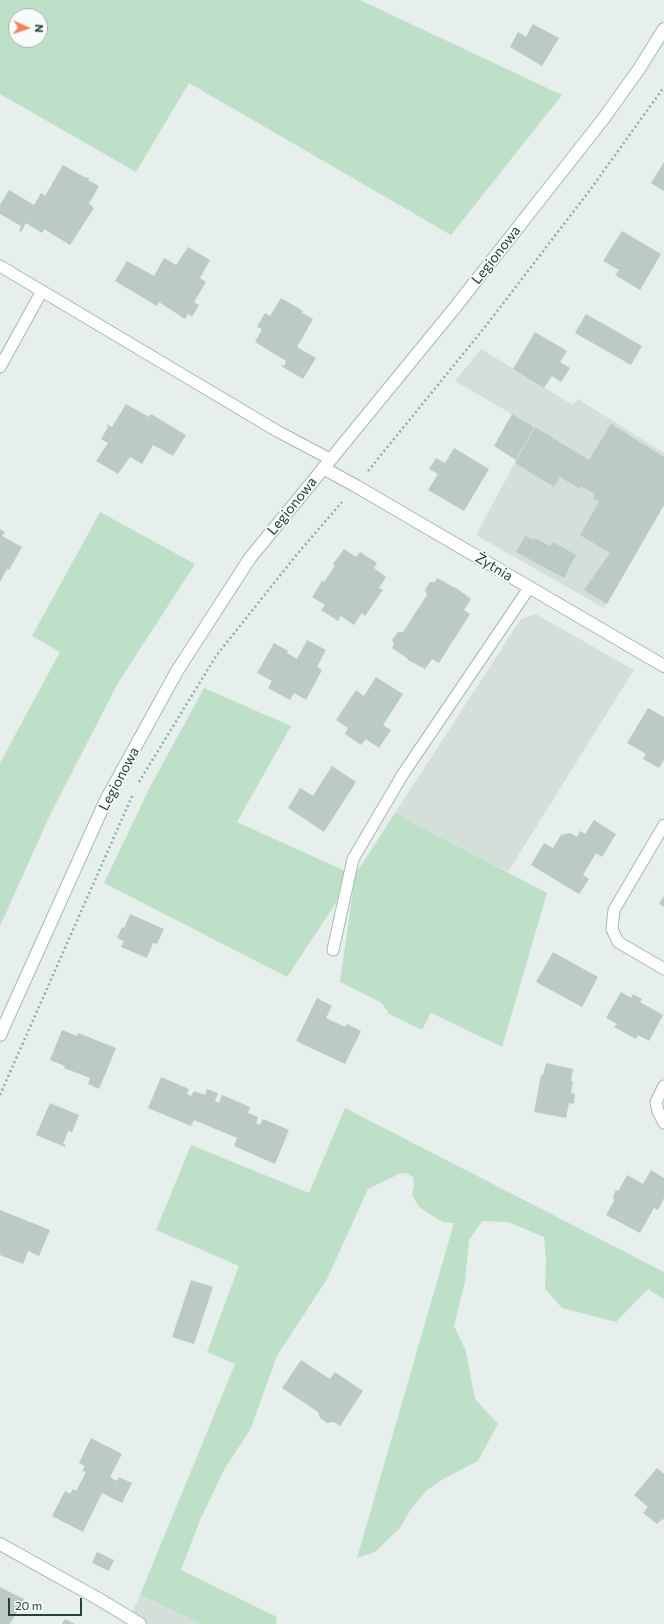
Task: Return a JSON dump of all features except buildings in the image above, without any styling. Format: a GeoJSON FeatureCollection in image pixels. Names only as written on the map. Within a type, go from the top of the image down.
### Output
{"type":"FeatureCollection","features":[{"type":"Feature","properties":{"kind":"main road","name":"Legionowa"},"geometry":{"type":"LineString","coordinates":[[0,1035],[106,800],[176,671],[250,558],[326,463],[453,310],[600,124],[639,69],[664,29]]}},
{"type":"Feature","properties":{"kind":"main road","name":"Żytnia"},"geometry":{"type":"LineString","coordinates":[[326,463],[356,486],[664,666]]}},
{"type":"Feature","properties":{"kind":"main road"},"geometry":{"type":"LineString","coordinates":[[0,1544],[97,1598],[140,1624]]}},
{"type":"Feature","properties":{"kind":"lane"},"geometry":{"type":"LineString","coordinates":[[0,266],[277,431],[326,463]]}},
{"type":"Feature","properties":{"kind":"lane"},"geometry":{"type":"LineString","coordinates":[[0,367],[42,291]]}},
{"type":"Feature","properties":{"kind":"lane"},"geometry":{"type":"LineString","coordinates":[[333,950],[353,859],[403,774],[529,588]]}},
{"type":"Feature","properties":{"kind":"lane"},"geometry":{"type":"LineString","coordinates":[[664,824],[614,910],[612,929],[618,942],[664,969]]}},
{"type":"Feature","properties":{"kind":"lane"},"geometry":{"type":"LineString","coordinates":[[664,1086],[656,1102],[658,1111],[664,1123]]}},
{"type":"Feature","properties":{"kind":"path"},"geometry":{"type":"LineString","coordinates":[[368,471],[509,296],[590,190],[664,88]]}},
{"type":"Feature","properties":{"kind":"path"},"geometry":{"type":"LineString","coordinates":[[138,784],[216,656],[298,553],[342,502]]}},
{"type":"Feature","properties":{"kind":"path"},"geometry":{"type":"LineString","coordinates":[[0,1095],[134,791]]}},
{"type":"Feature","properties":{"kind":"shaded area"},"geometry":{"type":"Polygon","coordinates":[[[481,349],[573,405],[578,399],[664,453],[664,505],[604,608],[476,535],[534,427],[455,381],[481,349]]]}},
{"type":"Feature","properties":{"kind":"shaded area"},"geometry":{"type":"Polygon","coordinates":[[[536,614],[634,670],[508,872],[395,813],[521,619],[536,614]]]}},
{"type":"Feature","properties":{"kind":"shaded area"},"geometry":{"type":"Polygon","coordinates":[[[140,1595],[201,1624],[149,1624],[132,1613],[140,1595]]]}},
{"type":"Feature","properties":{"kind":"green space"},"geometry":{"type":"Polygon","coordinates":[[[0,0],[360,0],[562,95],[451,235],[189,83],[136,172],[0,94],[0,0]]]}},
{"type":"Feature","properties":{"kind":"green space"},"geometry":{"type":"Polygon","coordinates":[[[100,512],[195,564],[118,683],[51,813],[0,926],[0,763],[60,652],[32,636],[100,512]]]}},
{"type":"Feature","properties":{"kind":"green space"},"geometry":{"type":"Polygon","coordinates":[[[204,688],[291,726],[237,822],[345,871],[336,903],[287,977],[104,883],[150,787],[204,688]]]}},
{"type":"Feature","properties":{"kind":"green space"},"geometry":{"type":"Polygon","coordinates":[[[395,813],[547,893],[502,1047],[431,1013],[422,1030],[389,1014],[382,1003],[340,982],[355,875],[395,813]]]}},
{"type":"Feature","properties":{"kind":"green space"},"geometry":{"type":"Polygon","coordinates":[[[345,1108],[664,1272],[664,1299],[648,1289],[616,1322],[562,1308],[545,1289],[546,1260],[544,1237],[508,1222],[482,1221],[469,1240],[465,1281],[454,1326],[466,1351],[475,1399],[498,1424],[478,1461],[443,1479],[426,1491],[411,1509],[400,1528],[375,1552],[357,1558],[454,1223],[443,1222],[420,1208],[412,1195],[414,1186],[413,1177],[406,1173],[399,1174],[368,1189],[327,1279],[277,1356],[250,1430],[225,1468],[200,1520],[181,1570],[277,1617],[276,1624],[201,1624],[140,1595],[235,1364],[207,1352],[239,1266],[156,1230],[191,1145],[309,1193],[345,1108]]]}}]}
